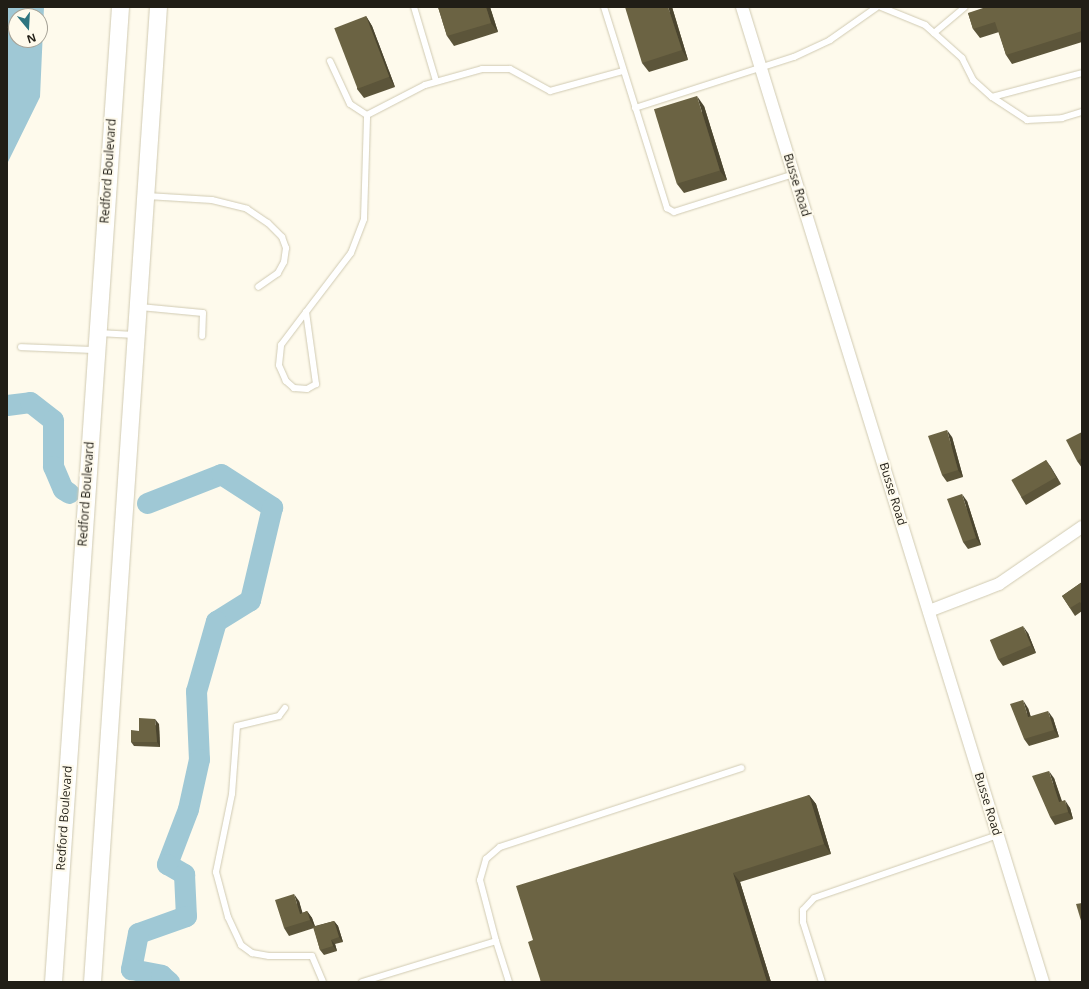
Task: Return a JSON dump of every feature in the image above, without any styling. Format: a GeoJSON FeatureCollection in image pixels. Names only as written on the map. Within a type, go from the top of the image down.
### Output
{"type":"FeatureCollection","features":[{"type":"Feature","properties":{"kind":"main road","name":"Redford Boulevard"},"geometry":{"type":"LineString","coordinates":[[53,982],[120,7]]}},
{"type":"Feature","properties":{"kind":"main road"},"geometry":{"type":"LineString","coordinates":[[92,982],[158,7]]}},
{"type":"Feature","properties":{"kind":"street","name":"Busse Road"},"geometry":{"type":"LineString","coordinates":[[742,7],[1043,982]]}},
{"type":"Feature","properties":{"kind":"street"},"geometry":{"type":"LineString","coordinates":[[929,611],[999,584],[1082,526]]}},
{"type":"Feature","properties":{"kind":"lane"},"geometry":{"type":"LineString","coordinates":[[414,7],[436,82]]}},
{"type":"Feature","properties":{"kind":"lane"},"geometry":{"type":"LineString","coordinates":[[604,7],[667,208],[674,212],[794,174]]}},
{"type":"Feature","properties":{"kind":"lane"},"geometry":{"type":"LineString","coordinates":[[635,108],[820,45],[877,7]]}},
{"type":"Feature","properties":{"kind":"lane"},"geometry":{"type":"LineString","coordinates":[[881,7],[925,25],[962,58],[973,80],[992,97],[1026,120],[1051,120],[1082,112]]}},
{"type":"Feature","properties":{"kind":"lane"},"geometry":{"type":"LineString","coordinates":[[934,33],[965,7]]}},
{"type":"Feature","properties":{"kind":"lane"},"geometry":{"type":"LineString","coordinates":[[330,60],[350,104],[367,115]]}},
{"type":"Feature","properties":{"kind":"lane"},"geometry":{"type":"LineString","coordinates":[[367,115],[436,82],[482,69],[510,68],[550,91],[623,71]]}},
{"type":"Feature","properties":{"kind":"lane"},"geometry":{"type":"LineString","coordinates":[[992,97],[1082,73]]}},
{"type":"Feature","properties":{"kind":"lane"},"geometry":{"type":"LineString","coordinates":[[306,312],[316,384],[307,389],[294,388],[286,381],[279,365],[281,345],[306,312],[351,254],[364,219],[367,115]]}},
{"type":"Feature","properties":{"kind":"lane"},"geometry":{"type":"LineString","coordinates":[[146,196],[212,200],[247,209],[268,223],[282,237],[286,248],[284,262],[278,273],[258,287]]}},
{"type":"Feature","properties":{"kind":"lane"},"geometry":{"type":"LineString","coordinates":[[138,307],[203,313],[202,336]]}},
{"type":"Feature","properties":{"kind":"lane"},"geometry":{"type":"LineString","coordinates":[[20,347],[96,342],[136,335]]}},
{"type":"Feature","properties":{"kind":"lane"},"geometry":{"type":"LineString","coordinates":[[285,708],[279,716],[237,726],[232,794],[216,872],[228,917],[241,945],[252,953],[269,956],[312,956],[323,982]]}},
{"type":"Feature","properties":{"kind":"lane"},"geometry":{"type":"LineString","coordinates":[[509,982],[496,941],[480,880],[486,859],[500,847],[741,768]]}},
{"type":"Feature","properties":{"kind":"lane"},"geometry":{"type":"LineString","coordinates":[[822,982],[803,922],[803,910],[814,898],[998,835]]}},
{"type":"Feature","properties":{"kind":"lane"},"geometry":{"type":"LineString","coordinates":[[362,982],[496,941]]}},
{"type":"Feature","properties":{"kind":"water"},"geometry":{"type":"Polygon","coordinates":[[[7,7],[44,7],[8,8],[8,48],[42,48],[40,97],[7,164],[7,7]]]}},
{"type":"Feature","properties":{"kind":"building"},"geometry":{"type":"Polygon","coordinates":[[[438,7],[486,7],[491,23],[447,36],[438,7]]]}},
{"type":"Feature","properties":{"kind":"building"},"geometry":{"type":"Polygon","coordinates":[[[625,7],[668,7],[682,50],[642,63],[625,7]]]}},
{"type":"Feature","properties":{"kind":"building"},"geometry":{"type":"Polygon","coordinates":[[[986,7],[1082,7],[1082,31],[1006,55],[995,22],[973,29],[968,13],[986,7]]]}},
{"type":"Feature","properties":{"kind":"building"},"geometry":{"type":"Polygon","coordinates":[[[366,16],[389,77],[358,89],[334,28],[366,16]]]}},
{"type":"Feature","properties":{"kind":"building"},"geometry":{"type":"Polygon","coordinates":[[[697,96],[720,171],[677,184],[654,109],[697,96]]]}},
{"type":"Feature","properties":{"kind":"building"},"geometry":{"type":"Polygon","coordinates":[[[947,430],[958,470],[942,475],[928,436],[947,430]]]}},
{"type":"Feature","properties":{"kind":"building"},"geometry":{"type":"Polygon","coordinates":[[[1082,432],[1082,458],[1077,461],[1066,440],[1082,432]]]}},
{"type":"Feature","properties":{"kind":"building"},"geometry":{"type":"Polygon","coordinates":[[[1046,460],[1056,477],[1021,497],[1011,480],[1046,460]]]}},
{"type":"Feature","properties":{"kind":"building"},"geometry":{"type":"Polygon","coordinates":[[[962,494],[976,538],[963,542],[947,499],[962,494]]]}},
{"type":"Feature","properties":{"kind":"building"},"geometry":{"type":"Polygon","coordinates":[[[1082,582],[1082,605],[1080,602],[1070,608],[1062,596],[1082,582]]]}},
{"type":"Feature","properties":{"kind":"building"},"geometry":{"type":"Polygon","coordinates":[[[1023,626],[1031,645],[998,659],[990,640],[1023,626]]]}},
{"type":"Feature","properties":{"kind":"building"},"geometry":{"type":"Polygon","coordinates":[[[1023,700],[1028,717],[1048,711],[1054,730],[1024,739],[1010,704],[1023,700]]]}},
{"type":"Feature","properties":{"kind":"building"},"geometry":{"type":"Polygon","coordinates":[[[139,718],[155,719],[157,742],[131,742],[131,730],[139,731],[139,718]]]}},
{"type":"Feature","properties":{"kind":"building"},"geometry":{"type":"Polygon","coordinates":[[[1049,771],[1059,802],[1065,800],[1068,812],[1050,817],[1032,776],[1049,771]]]}},
{"type":"Feature","properties":{"kind":"building"},"geometry":{"type":"Polygon","coordinates":[[[809,795],[824,844],[733,873],[767,982],[541,982],[528,942],[533,940],[516,886],[809,795]]]}},
{"type":"Feature","properties":{"kind":"building"},"geometry":{"type":"Polygon","coordinates":[[[294,894],[300,914],[307,911],[310,920],[284,928],[275,900],[294,894]]]}},
{"type":"Feature","properties":{"kind":"building"},"geometry":{"type":"Polygon","coordinates":[[[1082,903],[1082,924],[1076,904],[1082,903]]]}},
{"type":"Feature","properties":{"kind":"building"},"geometry":{"type":"Polygon","coordinates":[[[334,921],[339,937],[331,940],[333,946],[320,950],[313,927],[334,921]]]}},
{"type":"Feature","properties":{"kind":"waterway"},"geometry":{"type":"LineString","coordinates":[[7,405],[30,402],[53,420],[53,466],[63,489],[69,493]]}},
{"type":"Feature","properties":{"kind":"waterway"},"geometry":{"type":"LineString","coordinates":[[147,503],[221,474],[272,507],[250,600],[216,621],[196,691],[199,759],[188,809],[167,864],[184,874],[186,916],[138,933],[131,969],[161,975],[169,982]]}}]}
